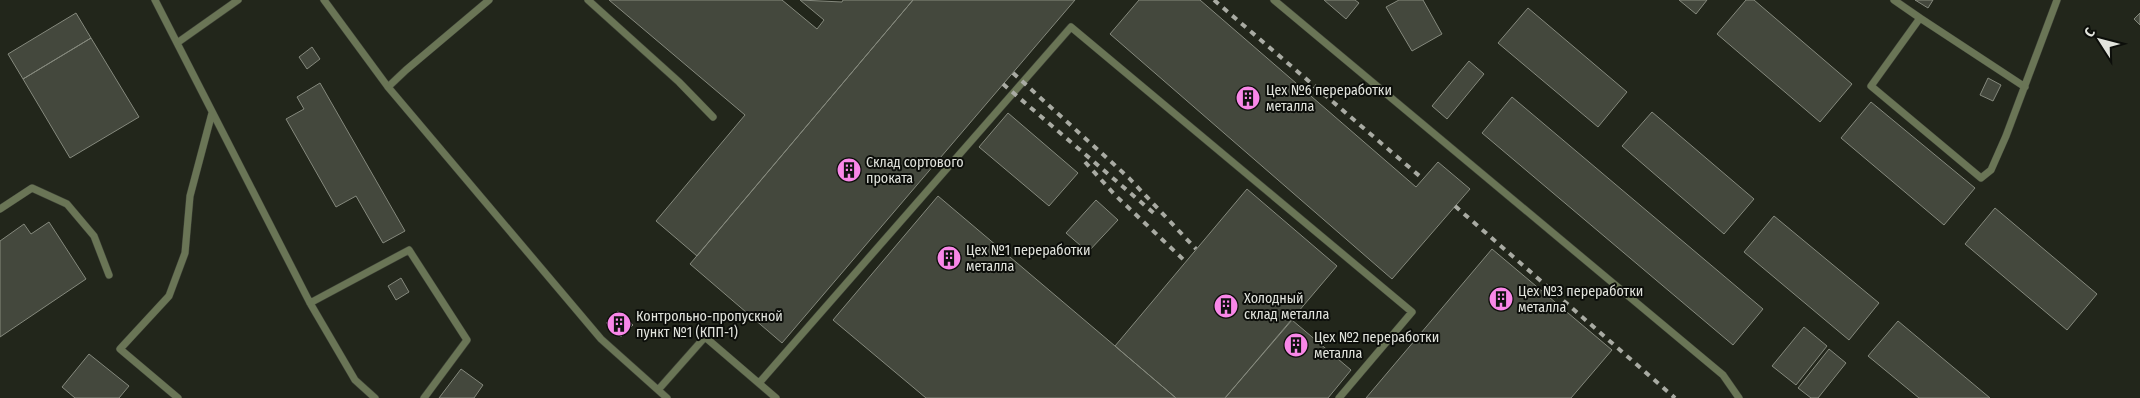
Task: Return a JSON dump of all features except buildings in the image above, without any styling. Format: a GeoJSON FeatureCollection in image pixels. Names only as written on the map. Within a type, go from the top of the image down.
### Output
{"type":"FeatureCollection","features":[{"type":"Feature","properties":{"kind":"lane"},"geometry":{"type":"LineString","coordinates":[[155,0],[310,303],[355,380],[375,398]]}},
{"type":"Feature","properties":{"kind":"lane"},"geometry":{"type":"LineString","coordinates":[[177,43],[238,0]]}},
{"type":"Feature","properties":{"kind":"lane"},"geometry":{"type":"LineString","coordinates":[[324,0],[388,87],[601,339],[667,398]]}},
{"type":"Feature","properties":{"kind":"lane"},"geometry":{"type":"LineString","coordinates":[[388,87],[489,0]]}},
{"type":"Feature","properties":{"kind":"lane"},"geometry":{"type":"LineString","coordinates":[[588,0],[679,82],[713,117]]}},
{"type":"Feature","properties":{"kind":"lane"},"geometry":{"type":"LineString","coordinates":[[1274,0],[1723,375],[1739,398]]}},
{"type":"Feature","properties":{"kind":"lane"},"geometry":{"type":"LineString","coordinates":[[1894,0],[2024,87]]}},
{"type":"Feature","properties":{"kind":"lane"},"geometry":{"type":"LineString","coordinates":[[1920,18],[1871,86],[1981,178],[1991,170],[2006,136],[2056,3],[2048,0]]}},
{"type":"Feature","properties":{"kind":"lane"},"geometry":{"type":"LineString","coordinates":[[759,383],[1071,27],[1412,312],[1339,398]]}},
{"type":"Feature","properties":{"kind":"lane"},"geometry":{"type":"LineString","coordinates":[[178,398],[120,348],[169,296],[185,253],[190,196],[212,113]]}},
{"type":"Feature","properties":{"kind":"lane"},"geometry":{"type":"LineString","coordinates":[[0,209],[32,188],[67,204],[94,236],[109,274]]}},
{"type":"Feature","properties":{"kind":"lane"},"geometry":{"type":"LineString","coordinates":[[310,303],[409,250],[467,340],[424,398]]}},
{"type":"Feature","properties":{"kind":"lane"},"geometry":{"type":"LineString","coordinates":[[658,390],[705,336],[776,398]]}},
{"type":"Feature","properties":{"kind":"railway"},"geometry":{"type":"LineString","coordinates":[[1214,0],[1423,179]]}},
{"type":"Feature","properties":{"kind":"railway"},"geometry":{"type":"LineString","coordinates":[[1013,73],[1129,178],[1196,249]]}},
{"type":"Feature","properties":{"kind":"railway"},"geometry":{"type":"LineString","coordinates":[[1003,84],[1156,215]]}},
{"type":"Feature","properties":{"kind":"railway"},"geometry":{"type":"LineString","coordinates":[[1085,162],[1115,195],[1186,262]]}},
{"type":"Feature","properties":{"kind":"railway"},"geometry":{"type":"LineString","coordinates":[[1455,206],[1675,398]]}},
{"type":"Feature","properties":{"kind":"place","name":"Цех №6 переработки металла"},"geometry":{"type":"Point","coordinates":[1248,98]}},
{"type":"Feature","properties":{"kind":"place","name":"Склад сортового проката"},"geometry":{"type":"Point","coordinates":[849,170]}},
{"type":"Feature","properties":{"kind":"place","name":"Цех №1 переработки металла"},"geometry":{"type":"Point","coordinates":[949,258]}},
{"type":"Feature","properties":{"kind":"place","name":"Цех №3 переработки металла"},"geometry":{"type":"Point","coordinates":[1501,299]}},
{"type":"Feature","properties":{"kind":"place","name":"Холодный склад металла"},"geometry":{"type":"Point","coordinates":[1226,306]}},
{"type":"Feature","properties":{"kind":"place","name":"Контрольно-пропускной пункт №1 (КПП-1)"},"geometry":{"type":"Point","coordinates":[619,324]}},
{"type":"Feature","properties":{"kind":"place","name":"Цех №2 переработки металла"},"geometry":{"type":"Point","coordinates":[1296,345]}}]}
